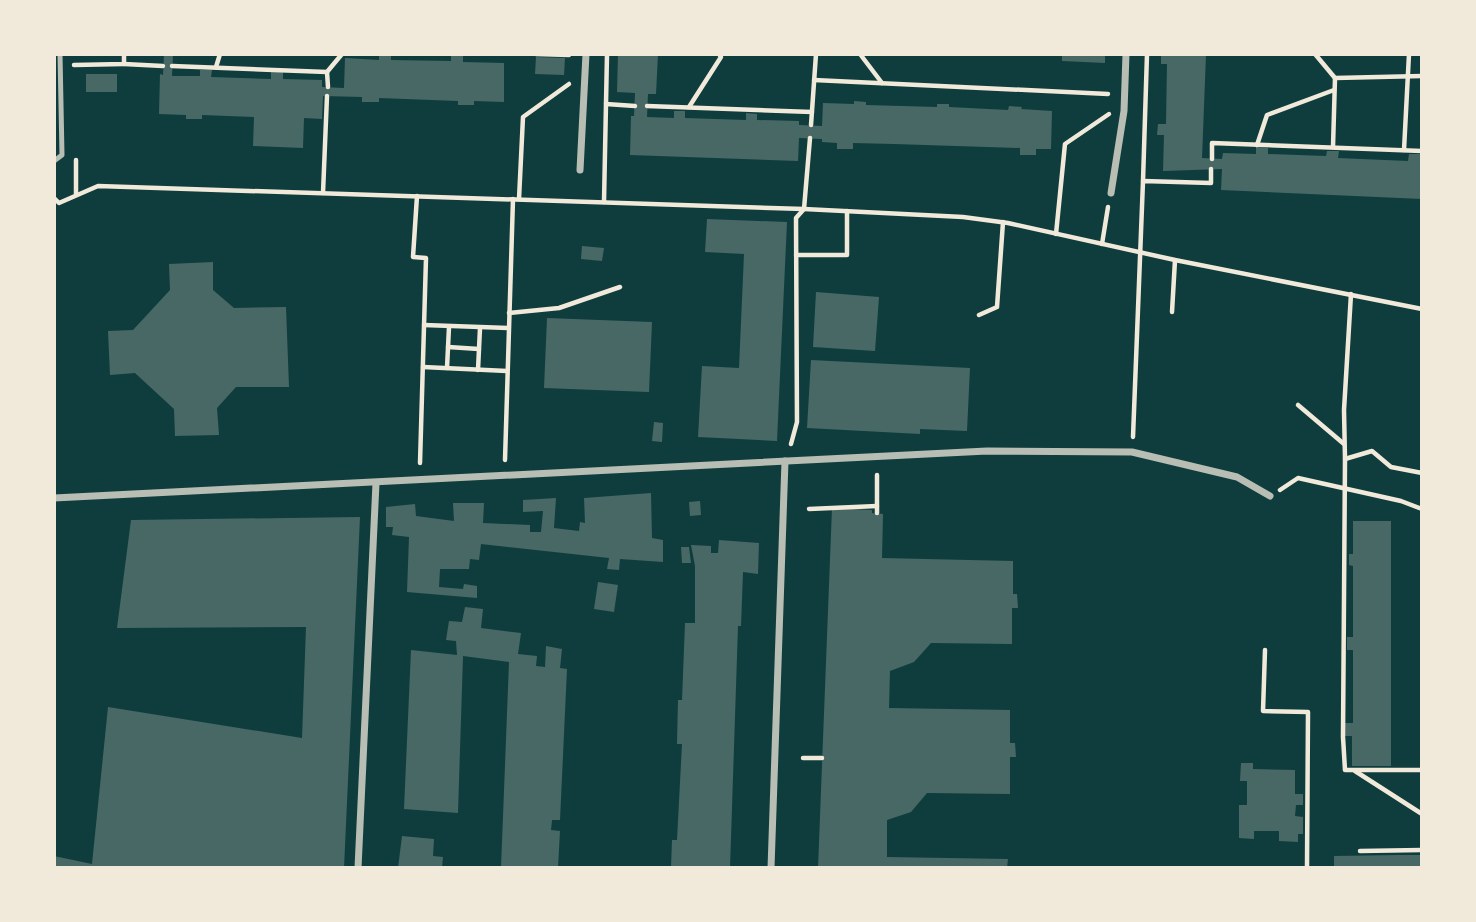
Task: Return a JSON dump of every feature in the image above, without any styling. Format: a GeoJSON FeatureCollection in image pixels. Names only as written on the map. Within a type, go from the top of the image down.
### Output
{"type":"FeatureCollection","features":[{"type":"Feature","properties":{"kind":"street"},"geometry":{"type":"LineString","coordinates":[[580,170],[586,54]]}},
{"type":"Feature","properties":{"kind":"street"},"geometry":{"type":"LineString","coordinates":[[1111,192],[1124,111],[1126,54]]}},
{"type":"Feature","properties":{"kind":"street"},"geometry":{"type":"LineString","coordinates":[[54,498],[924,453],[1132,452],[1237,477],[1270,496]]}},
{"type":"Feature","properties":{"kind":"street"},"geometry":{"type":"LineString","coordinates":[[771,868],[785,461]]}},
{"type":"Feature","properties":{"kind":"street"},"geometry":{"type":"LineString","coordinates":[[358,868],[376,483]]}},
{"type":"Feature","properties":{"kind":"lane"},"geometry":{"type":"LineString","coordinates":[[54,161],[62,155],[60,54]]}},
{"type":"Feature","properties":{"kind":"path"},"geometry":{"type":"LineString","coordinates":[[124,54],[124,64]]}},
{"type":"Feature","properties":{"kind":"path"},"geometry":{"type":"LineString","coordinates":[[216,67],[220,54]]}},
{"type":"Feature","properties":{"kind":"path"},"geometry":{"type":"LineString","coordinates":[[328,87],[327,72],[342,54]]}},
{"type":"Feature","properties":{"kind":"path"},"geometry":{"type":"LineString","coordinates":[[536,54],[569,55],[569,65]]}},
{"type":"Feature","properties":{"kind":"path"},"geometry":{"type":"LineString","coordinates":[[604,202],[607,54]]}},
{"type":"Feature","properties":{"kind":"path"},"geometry":{"type":"LineString","coordinates":[[689,108],[721,57],[719,54]]}},
{"type":"Feature","properties":{"kind":"path"},"geometry":{"type":"LineString","coordinates":[[811,125],[816,54]]}},
{"type":"Feature","properties":{"kind":"path"},"geometry":{"type":"LineString","coordinates":[[860,54],[882,83]]}},
{"type":"Feature","properties":{"kind":"path"},"geometry":{"type":"LineString","coordinates":[[1132,452],[1147,54]]}},
{"type":"Feature","properties":{"kind":"path"},"geometry":{"type":"LineString","coordinates":[[1314,54],[1335,78],[1334,148]]}},
{"type":"Feature","properties":{"kind":"path"},"geometry":{"type":"LineString","coordinates":[[1404,150],[1409,54]]}},
{"type":"Feature","properties":{"kind":"path"},"geometry":{"type":"LineString","coordinates":[[74,65],[163,66]]}},
{"type":"Feature","properties":{"kind":"path"},"geometry":{"type":"LineString","coordinates":[[173,66],[327,72]]}},
{"type":"Feature","properties":{"kind":"path"},"geometry":{"type":"LineString","coordinates":[[505,460],[508,328],[523,117],[569,86],[569,76]]}},
{"type":"Feature","properties":{"kind":"path"},"geometry":{"type":"LineString","coordinates":[[1335,78],[1422,76]]}},
{"type":"Feature","properties":{"kind":"path"},"geometry":{"type":"LineString","coordinates":[[814,79],[1108,94]]}},
{"type":"Feature","properties":{"kind":"path"},"geometry":{"type":"LineString","coordinates":[[1056,234],[1065,144],[1109,114],[1109,81]]}},
{"type":"Feature","properties":{"kind":"path"},"geometry":{"type":"LineString","coordinates":[[1257,145],[1267,116],[1334,90]]}},
{"type":"Feature","properties":{"kind":"path"},"geometry":{"type":"LineString","coordinates":[[323,193],[327,96]]}},
{"type":"Feature","properties":{"kind":"path"},"geometry":{"type":"LineString","coordinates":[[606,104],[635,106]]}},
{"type":"Feature","properties":{"kind":"path"},"geometry":{"type":"LineString","coordinates":[[647,106],[812,112]]}},
{"type":"Feature","properties":{"kind":"path"},"geometry":{"type":"LineString","coordinates":[[791,443],[797,422],[796,218],[804,209],[810,138]]}},
{"type":"Feature","properties":{"kind":"path"},"geometry":{"type":"LineString","coordinates":[[1212,159],[1212,143],[1422,151]]}},
{"type":"Feature","properties":{"kind":"path"},"geometry":{"type":"LineString","coordinates":[[1143,181],[1211,183],[1211,169]]}},
{"type":"Feature","properties":{"kind":"path"},"geometry":{"type":"LineString","coordinates":[[54,198],[59,203],[98,186],[804,209],[963,217],[1003,222],[1175,260],[1422,309]]}},
{"type":"Feature","properties":{"kind":"path"},"geometry":{"type":"LineString","coordinates":[[1102,244],[1111,192]]}},
{"type":"Feature","properties":{"kind":"path"},"geometry":{"type":"LineString","coordinates":[[417,196],[413,257],[425,258],[420,463]]}},
{"type":"Feature","properties":{"kind":"path"},"geometry":{"type":"LineString","coordinates":[[796,255],[847,254],[847,211]]}},
{"type":"Feature","properties":{"kind":"path"},"geometry":{"type":"LineString","coordinates":[[979,315],[997,307],[1003,222]]}},
{"type":"Feature","properties":{"kind":"path"},"geometry":{"type":"LineString","coordinates":[[1172,312],[1175,260]]}},
{"type":"Feature","properties":{"kind":"path"},"geometry":{"type":"LineString","coordinates":[[509,313],[559,308],[620,287]]}},
{"type":"Feature","properties":{"kind":"path"},"geometry":{"type":"LineString","coordinates":[[1351,294],[1344,410],[1345,770],[1422,770]]}},
{"type":"Feature","properties":{"kind":"path"},"geometry":{"type":"LineString","coordinates":[[424,325],[508,328]]}},
{"type":"Feature","properties":{"kind":"path"},"geometry":{"type":"LineString","coordinates":[[447,368],[449,327]]}},
{"type":"Feature","properties":{"kind":"path"},"geometry":{"type":"LineString","coordinates":[[478,370],[480,328]]}},
{"type":"Feature","properties":{"kind":"path"},"geometry":{"type":"LineString","coordinates":[[448,347],[479,349]]}},
{"type":"Feature","properties":{"kind":"path"},"geometry":{"type":"LineString","coordinates":[[423,367],[507,372]]}},
{"type":"Feature","properties":{"kind":"path"},"geometry":{"type":"LineString","coordinates":[[1298,405],[1345,444]]}},
{"type":"Feature","properties":{"kind":"path"},"geometry":{"type":"LineString","coordinates":[[1345,459],[1372,451],[1391,467],[1422,473]]}},
{"type":"Feature","properties":{"kind":"path"},"geometry":{"type":"LineString","coordinates":[[877,475],[877,513]]}},
{"type":"Feature","properties":{"kind":"path"},"geometry":{"type":"LineString","coordinates":[[1270,496],[1298,478],[1401,501],[1422,509]]}},
{"type":"Feature","properties":{"kind":"path"},"geometry":{"type":"LineString","coordinates":[[809,509],[877,506]]}},
{"type":"Feature","properties":{"kind":"path"},"geometry":{"type":"LineString","coordinates":[[1265,650],[1262,711],[1308,712],[1307,868]]}},
{"type":"Feature","properties":{"kind":"path"},"geometry":{"type":"LineString","coordinates":[[803,758],[822,758]]}},
{"type":"Feature","properties":{"kind":"path"},"geometry":{"type":"LineString","coordinates":[[1353,770],[1422,814]]}},
{"type":"Feature","properties":{"kind":"path"},"geometry":{"type":"LineString","coordinates":[[1360,851],[1422,850]]}},
{"type":"Feature","properties":{"kind":"building"},"geometry":{"type":"Polygon","coordinates":[[[164,54],[173,54],[172,76],[200,76],[200,70],[212,70],[211,77],[271,79],[271,72],[283,72],[283,79],[322,80],[322,87],[344,88],[345,58],[379,60],[379,54],[391,54],[391,60],[451,61],[451,54],[463,55],[463,62],[504,63],[504,102],[474,101],[474,105],[458,105],[458,101],[379,98],[379,102],[362,102],[362,97],[323,96],[322,119],[304,118],[303,148],[253,146],[254,117],[202,115],[202,119],[186,119],[186,115],[159,114],[160,74],[163,75],[164,54]]]}},
{"type":"Feature","properties":{"kind":"building"},"geometry":{"type":"Polygon","coordinates":[[[618,54],[658,54],[656,94],[648,94],[647,117],[674,118],[674,111],[685,111],[685,118],[746,120],[746,113],[757,114],[757,120],[799,121],[799,125],[822,126],[823,103],[854,104],[854,101],[866,102],[866,105],[937,107],[937,104],[949,104],[949,107],[1008,110],[1009,106],[1022,107],[1021,109],[1052,111],[1051,149],[1036,149],[1036,155],[1020,155],[1020,148],[853,143],[853,149],[837,149],[837,143],[799,138],[798,161],[630,155],[631,116],[634,116],[635,93],[617,92],[618,54]]]}},
{"type":"Feature","properties":{"kind":"building"},"geometry":{"type":"Polygon","coordinates":[[[1062,54],[1105,54],[1105,63],[1062,61],[1062,54]]]}},
{"type":"Feature","properties":{"kind":"building"},"geometry":{"type":"Polygon","coordinates":[[[1161,54],[1206,54],[1202,158],[1222,159],[1223,153],[1256,154],[1256,147],[1268,148],[1268,154],[1326,156],[1327,151],[1339,151],[1338,158],[1408,161],[1409,154],[1421,154],[1422,199],[1221,190],[1222,169],[1163,171],[1164,135],[1157,135],[1158,124],[1166,124],[1167,64],[1161,64],[1161,54]]]}},
{"type":"Feature","properties":{"kind":"building"},"geometry":{"type":"Polygon","coordinates":[[[536,57],[565,58],[564,75],[535,74],[536,57]]]}},
{"type":"Feature","properties":{"kind":"building"},"geometry":{"type":"Polygon","coordinates":[[[86,74],[117,74],[117,92],[86,92],[86,74]]]}},
{"type":"Feature","properties":{"kind":"building"},"geometry":{"type":"Polygon","coordinates":[[[707,219],[787,222],[777,441],[698,437],[702,366],[739,368],[744,254],[705,252],[707,219]]]}},
{"type":"Feature","properties":{"kind":"building"},"geometry":{"type":"Polygon","coordinates":[[[582,246],[604,248],[602,261],[581,259],[582,246]]]}},
{"type":"Feature","properties":{"kind":"building"},"geometry":{"type":"Polygon","coordinates":[[[213,262],[213,290],[234,308],[286,307],[289,387],[236,387],[217,408],[219,435],[175,436],[174,409],[135,373],[110,375],[108,331],[133,330],[170,290],[169,264],[213,262]]]}},
{"type":"Feature","properties":{"kind":"building"},"geometry":{"type":"Polygon","coordinates":[[[816,292],[879,297],[875,351],[813,347],[816,292]]]}},
{"type":"Feature","properties":{"kind":"building"},"geometry":{"type":"Polygon","coordinates":[[[547,318],[652,322],[649,392],[544,388],[547,318]]]}},
{"type":"Feature","properties":{"kind":"building"},"geometry":{"type":"Polygon","coordinates":[[[811,360],[970,368],[967,431],[920,429],[920,434],[807,428],[811,360]]]}},
{"type":"Feature","properties":{"kind":"building"},"geometry":{"type":"Polygon","coordinates":[[[654,422],[663,423],[662,442],[652,441],[654,422]]]}},
{"type":"Feature","properties":{"kind":"building"},"geometry":{"type":"Polygon","coordinates":[[[651,493],[652,538],[663,540],[663,562],[620,559],[619,570],[607,569],[609,558],[481,544],[479,560],[470,559],[469,569],[440,569],[439,587],[463,589],[464,584],[477,586],[477,598],[407,592],[409,537],[392,535],[393,527],[386,527],[386,507],[415,504],[416,516],[454,521],[453,503],[484,503],[483,523],[530,525],[530,532],[541,532],[543,511],[523,512],[523,500],[556,498],[554,528],[579,531],[580,522],[585,523],[584,498],[651,493]]]}},
{"type":"Feature","properties":{"kind":"building"},"geometry":{"type":"Polygon","coordinates":[[[700,501],[701,515],[690,516],[689,502],[700,501]]]}},
{"type":"Feature","properties":{"kind":"building"},"geometry":{"type":"Polygon","coordinates":[[[832,508],[872,510],[872,513],[883,514],[882,558],[1013,561],[1013,594],[1017,594],[1018,608],[1012,608],[1012,644],[931,643],[914,662],[890,671],[889,708],[1010,710],[1010,743],[1015,743],[1016,757],[1010,757],[1010,794],[927,793],[911,812],[887,820],[887,857],[1008,859],[1007,868],[818,868],[832,508]]]}},
{"type":"Feature","properties":{"kind":"building"},"geometry":{"type":"Polygon","coordinates":[[[360,517],[344,868],[54,868],[54,856],[92,864],[108,707],[302,738],[306,627],[117,628],[131,520],[360,517]]]}},
{"type":"Feature","properties":{"kind":"building"},"geometry":{"type":"Polygon","coordinates":[[[1353,521],[1391,521],[1391,766],[1352,766],[1352,736],[1345,736],[1345,723],[1353,723],[1353,650],[1347,650],[1347,637],[1353,637],[1353,566],[1349,565],[1349,554],[1353,554],[1353,521]]]}},
{"type":"Feature","properties":{"kind":"building"},"geometry":{"type":"Polygon","coordinates":[[[719,540],[759,543],[758,574],[743,572],[741,626],[738,626],[730,868],[671,868],[672,840],[677,840],[682,744],[677,744],[678,700],[682,700],[685,623],[695,623],[695,566],[691,545],[711,546],[711,553],[718,553],[719,540]]]}},
{"type":"Feature","properties":{"kind":"building"},"geometry":{"type":"Polygon","coordinates":[[[681,547],[689,547],[691,563],[682,563],[681,547]]]}},
{"type":"Feature","properties":{"kind":"building"},"geometry":{"type":"Polygon","coordinates":[[[598,582],[618,585],[614,612],[594,609],[598,582]]]}},
{"type":"Feature","properties":{"kind":"building"},"geometry":{"type":"Polygon","coordinates":[[[465,607],[483,609],[481,628],[521,633],[518,654],[537,656],[536,666],[545,667],[546,646],[562,649],[560,668],[567,669],[560,820],[552,820],[551,830],[560,831],[558,868],[501,868],[509,662],[463,656],[458,813],[404,809],[411,650],[457,655],[456,641],[446,640],[449,621],[462,622],[465,607]]]}},
{"type":"Feature","properties":{"kind":"building"},"geometry":{"type":"Polygon","coordinates":[[[1241,763],[1253,763],[1253,769],[1295,770],[1295,794],[1303,794],[1303,805],[1296,805],[1295,816],[1303,817],[1303,834],[1298,834],[1298,842],[1279,841],[1279,831],[1254,831],[1254,839],[1239,838],[1239,805],[1247,805],[1247,781],[1240,781],[1241,763]]]}},
{"type":"Feature","properties":{"kind":"building"},"geometry":{"type":"Polygon","coordinates":[[[402,836],[434,839],[433,856],[443,857],[442,868],[398,868],[402,836]]]}},
{"type":"Feature","properties":{"kind":"building"},"geometry":{"type":"Polygon","coordinates":[[[1422,855],[1422,868],[1334,868],[1334,856],[1422,855]]]}}]}
